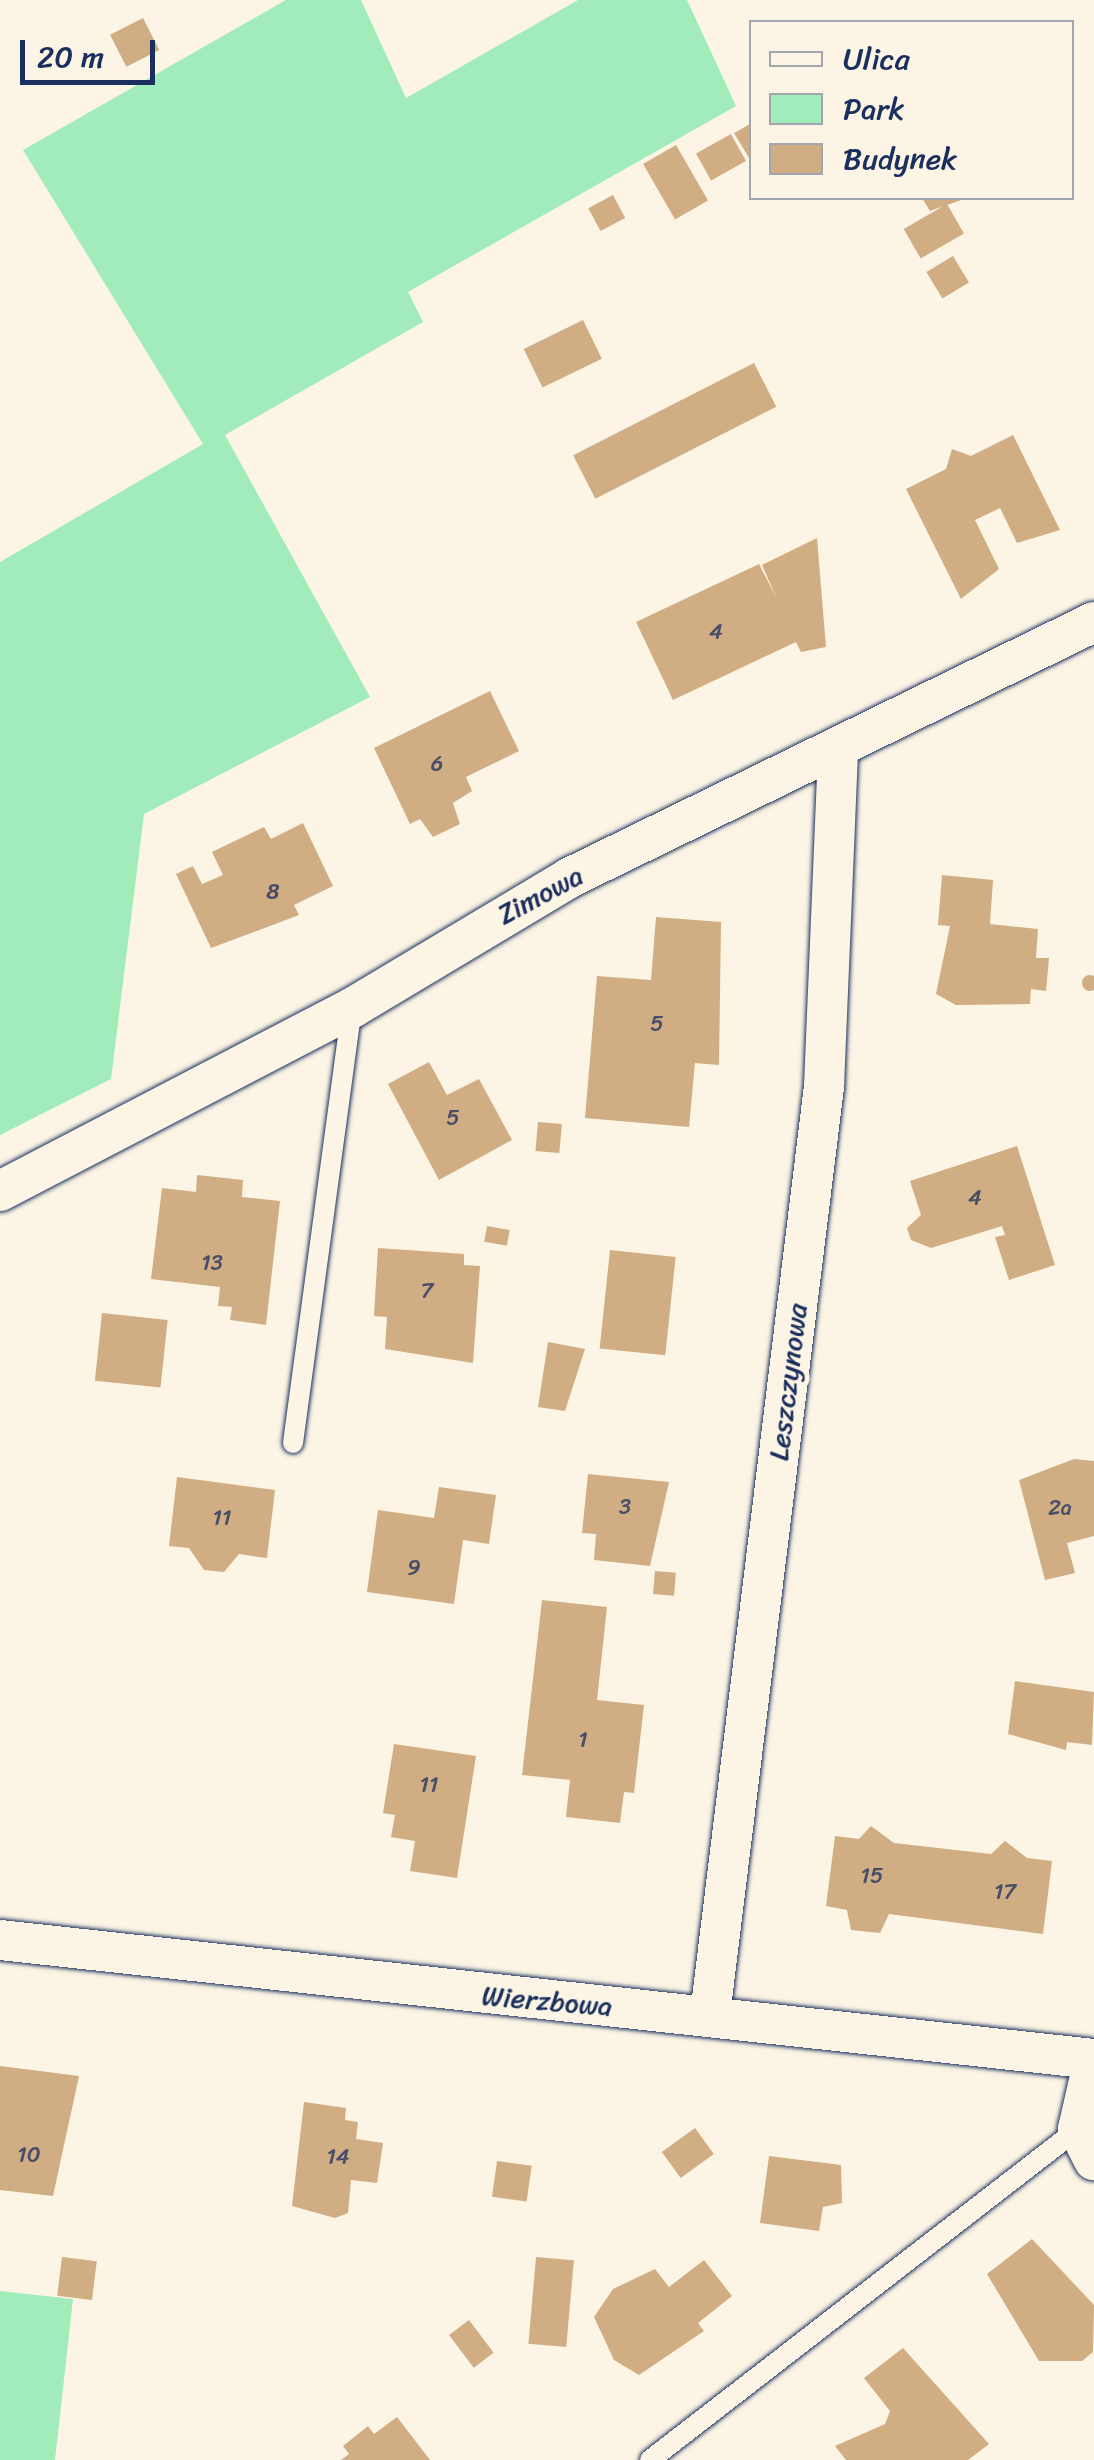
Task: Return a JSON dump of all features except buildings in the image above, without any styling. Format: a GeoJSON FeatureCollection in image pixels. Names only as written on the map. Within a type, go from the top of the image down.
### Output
{"type":"FeatureCollection","features":[{"type":"Feature","properties":{"kind":"street","name":"Zimowa"},"geometry":{"type":"LineString","coordinates":[[0,1191],[352,1008],[569,878],[1094,622]]}},
{"type":"Feature","properties":{"kind":"street","name":"Leszczynowa"},"geometry":{"type":"LineString","coordinates":[[710,2015],[824,1086],[838,747]]}},
{"type":"Feature","properties":{"kind":"street","name":"Wierzbowa"},"geometry":{"type":"LineString","coordinates":[[0,1940],[1094,2059]]}},
{"type":"Feature","properties":{"kind":"street"},"geometry":{"type":"LineString","coordinates":[[1086,2145],[1094,2059]]}},
{"type":"Feature","properties":{"kind":"lane"},"geometry":{"type":"LineString","coordinates":[[292,1443],[352,1008]]}},
{"type":"Feature","properties":{"kind":"lane"},"geometry":{"type":"LineString","coordinates":[[650,2460],[1086,2145]]}},
{"type":"Feature","properties":{"kind":"green space"},"geometry":{"type":"Polygon","coordinates":[[[286,0],[361,0],[406,98],[578,0],[687,0],[736,106],[408,292],[423,322],[225,435],[370,697],[144,814],[111,1079],[0,1135],[0,562],[203,444],[23,150],[286,0]]]}},
{"type":"Feature","properties":{"kind":"green space"},"geometry":{"type":"Polygon","coordinates":[[[0,2291],[73,2299],[55,2460],[0,2460],[0,2291]]]}}]}
